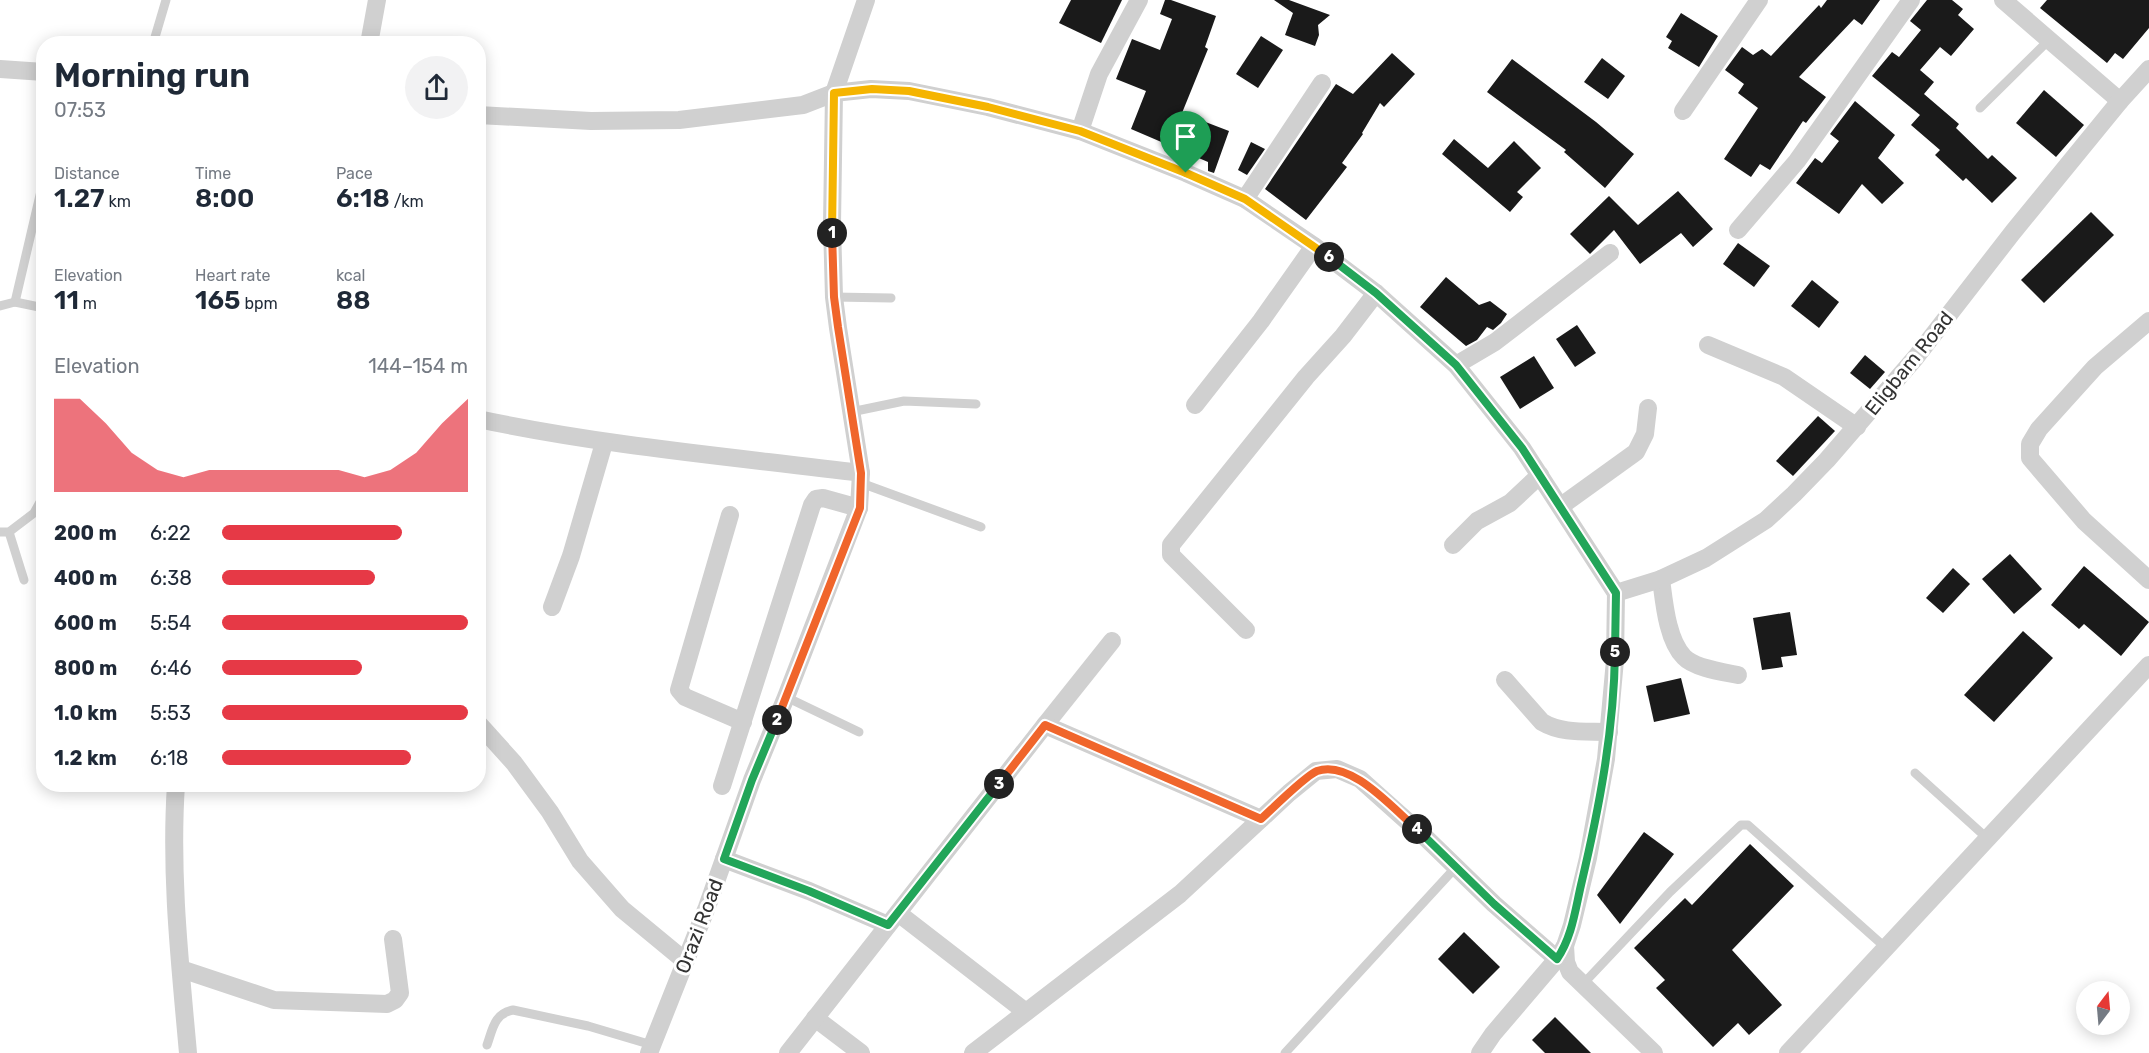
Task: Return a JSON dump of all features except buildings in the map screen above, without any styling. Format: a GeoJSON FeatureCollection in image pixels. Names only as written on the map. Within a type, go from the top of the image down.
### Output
{"type":"FeatureCollection","features":[{"type":"Feature","properties":{"kind":"street"},"geometry":{"type":"LineString","coordinates":[[370,36],[377,0]]}},
{"type":"Feature","properties":{"kind":"street","name":"Orazi Road"},"geometry":{"type":"LineString","coordinates":[[651,1049],[686,961],[752,780],[860,508],[861,478],[834,297],[832,224],[834,93],[866,0]]}},
{"type":"Feature","properties":{"kind":"street"},"geometry":{"type":"LineString","coordinates":[[1080,131],[1099,74],[1139,0]]}},
{"type":"Feature","properties":{"kind":"street"},"geometry":{"type":"LineString","coordinates":[[1683,111],[1759,0]]}},
{"type":"Feature","properties":{"kind":"street"},"geometry":{"type":"LineString","coordinates":[[1738,230],[1797,161],[1911,0]]}},
{"type":"Feature","properties":{"kind":"street"},"geometry":{"type":"LineString","coordinates":[[2003,0],[2120,100]]}},
{"type":"Feature","properties":{"kind":"street"},"geometry":{"type":"LineString","coordinates":[[0,69],[36,71]]}},
{"type":"Feature","properties":{"kind":"street","name":"Eligbam Road"},"geometry":{"type":"LineString","coordinates":[[1616,593],[1661,579],[1706,558],[1766,520],[1794,494],[1857,427],[1916,357],[2013,232],[2120,100],[2149,69]]}},
{"type":"Feature","properties":{"kind":"street"},"geometry":{"type":"LineString","coordinates":[[1245,199],[1322,83]]}},
{"type":"Feature","properties":{"kind":"street"},"geometry":{"type":"LineString","coordinates":[[486,115],[591,121],[679,120],[803,105],[834,93],[872,89],[909,91],[988,107],[1080,131],[1245,199],[1314,246],[1376,293],[1456,365],[1522,448],[1616,593],[1615,660],[1606,759],[1588,858],[1561,952],[1492,1034],[1480,1053]]}},
{"type":"Feature","properties":{"kind":"street"},"geometry":{"type":"LineString","coordinates":[[1195,405],[1261,321],[1314,246]]}},
{"type":"Feature","properties":{"kind":"street"},"geometry":{"type":"LineString","coordinates":[[1456,365],[1495,342],[1610,253]]}},
{"type":"Feature","properties":{"kind":"street"},"geometry":{"type":"LineString","coordinates":[[1246,630],[1171,555],[1171,545],[1376,293]]}},
{"type":"Feature","properties":{"kind":"street"},"geometry":{"type":"LineString","coordinates":[[2149,321],[2095,367],[2039,429],[2030,444],[2029,451],[2030,458],[2084,520],[2149,580]]}},
{"type":"Feature","properties":{"kind":"street"},"geometry":{"type":"LineString","coordinates":[[1708,345],[1784,377],[1857,427]]}},
{"type":"Feature","properties":{"kind":"street"},"geometry":{"type":"LineString","coordinates":[[1561,506],[1636,452],[1645,435],[1648,408]]}},
{"type":"Feature","properties":{"kind":"street"},"geometry":{"type":"LineString","coordinates":[[486,421],[604,443],[861,478]]}},
{"type":"Feature","properties":{"kind":"street"},"geometry":{"type":"LineString","coordinates":[[552,607],[571,556],[604,443]]}},
{"type":"Feature","properties":{"kind":"street"},"geometry":{"type":"LineString","coordinates":[[1453,545],[1477,521],[1510,503],[1540,475]]}},
{"type":"Feature","properties":{"kind":"street"},"geometry":{"type":"LineString","coordinates":[[723,786],[812,506],[816,500],[823,498],[860,508]]}},
{"type":"Feature","properties":{"kind":"street"},"geometry":{"type":"LineString","coordinates":[[730,515],[679,690],[685,697],[743,722]]}},
{"type":"Feature","properties":{"kind":"street"},"geometry":{"type":"LineString","coordinates":[[1661,579],[1666,616],[1674,640],[1684,657],[1702,666],[1738,675]]}},
{"type":"Feature","properties":{"kind":"street"},"geometry":{"type":"LineString","coordinates":[[788,1053],[1112,641]]}},
{"type":"Feature","properties":{"kind":"street"},"geometry":{"type":"LineString","coordinates":[[1788,1053],[2149,666]]}},
{"type":"Feature","properties":{"kind":"street"},"geometry":{"type":"LineString","coordinates":[[1504,680],[1542,722],[1550,727],[1575,731],[1609,732]]}},
{"type":"Feature","properties":{"kind":"street"},"geometry":{"type":"LineString","coordinates":[[1045,725],[1261,819]]}},
{"type":"Feature","properties":{"kind":"street"},"geometry":{"type":"LineString","coordinates":[[486,732],[514,763],[550,812],[580,861],[622,909],[686,961]]}},
{"type":"Feature","properties":{"kind":"street"},"geometry":{"type":"LineString","coordinates":[[973,1053],[1180,894],[1317,771],[1337,769],[1360,779],[1426,837],[1494,904],[1561,952],[1570,972],[1654,1053]]}},
{"type":"Feature","properties":{"kind":"street"},"geometry":{"type":"LineString","coordinates":[[175,792],[173,828],[174,894],[188,1053]]}},
{"type":"Feature","properties":{"kind":"street"},"geometry":{"type":"LineString","coordinates":[[724,859],[893,919],[1026,1012]]}},
{"type":"Feature","properties":{"kind":"street"},"geometry":{"type":"LineString","coordinates":[[181,969],[274,1000],[387,1004],[395,1000],[400,993],[393,939]]}},
{"type":"Feature","properties":{"kind":"street"},"geometry":{"type":"LineString","coordinates":[[815,1018],[861,1053]]}},
{"type":"Feature","properties":{"kind":"lane"},"geometry":{"type":"LineString","coordinates":[[155,36],[165,0]]}},
{"type":"Feature","properties":{"kind":"lane"},"geometry":{"type":"LineString","coordinates":[[1980,108],[2049,40]]}},
{"type":"Feature","properties":{"kind":"lane"},"geometry":{"type":"LineString","coordinates":[[15,302],[36,212]]}},
{"type":"Feature","properties":{"kind":"lane"},"geometry":{"type":"LineString","coordinates":[[834,297],[891,298]]}},
{"type":"Feature","properties":{"kind":"lane"},"geometry":{"type":"LineString","coordinates":[[0,306],[15,302],[36,306]]}},
{"type":"Feature","properties":{"kind":"lane"},"geometry":{"type":"LineString","coordinates":[[851,412],[904,401],[976,404]]}},
{"type":"Feature","properties":{"kind":"lane"},"geometry":{"type":"LineString","coordinates":[[861,478],[981,527]]}},
{"type":"Feature","properties":{"kind":"lane"},"geometry":{"type":"LineString","coordinates":[[24,580],[4,532],[36,509]]}},
{"type":"Feature","properties":{"kind":"lane"},"geometry":{"type":"LineString","coordinates":[[786,697],[859,732]]}},
{"type":"Feature","properties":{"kind":"lane"},"geometry":{"type":"LineString","coordinates":[[1915,773],[1988,839]]}},
{"type":"Feature","properties":{"kind":"lane"},"geometry":{"type":"LineString","coordinates":[[1583,984],[1670,892],[1741,825],[1745,824],[1749,825],[1886,948]]}},
{"type":"Feature","properties":{"kind":"lane"},"geometry":{"type":"LineString","coordinates":[[1285,1053],[1456,867]]}},
{"type":"Feature","properties":{"kind":"lane"},"geometry":{"type":"LineString","coordinates":[[487,1045],[497,1018],[503,1012],[513,1010],[588,1026],[651,1049]]}},
{"type":"Feature","properties":{"kind":"route"},"geometry":{"type":"LineString","coordinates":[[872,89],[909,91],[988,107],[1080,131],[1186,173],[1245,199],[1314,246],[1376,293],[1456,365],[1522,448],[1616,593],[1615,660],[1606,759],[1588,858],[1572,925],[1565,946],[1557,959],[1494,904],[1426,837],[1360,779],[1337,769],[1317,771],[1261,819],[1045,725],[888,925],[809,891],[724,859],[752,780],[860,508],[861,473],[834,297],[832,224],[834,93],[872,89]]}}]}
